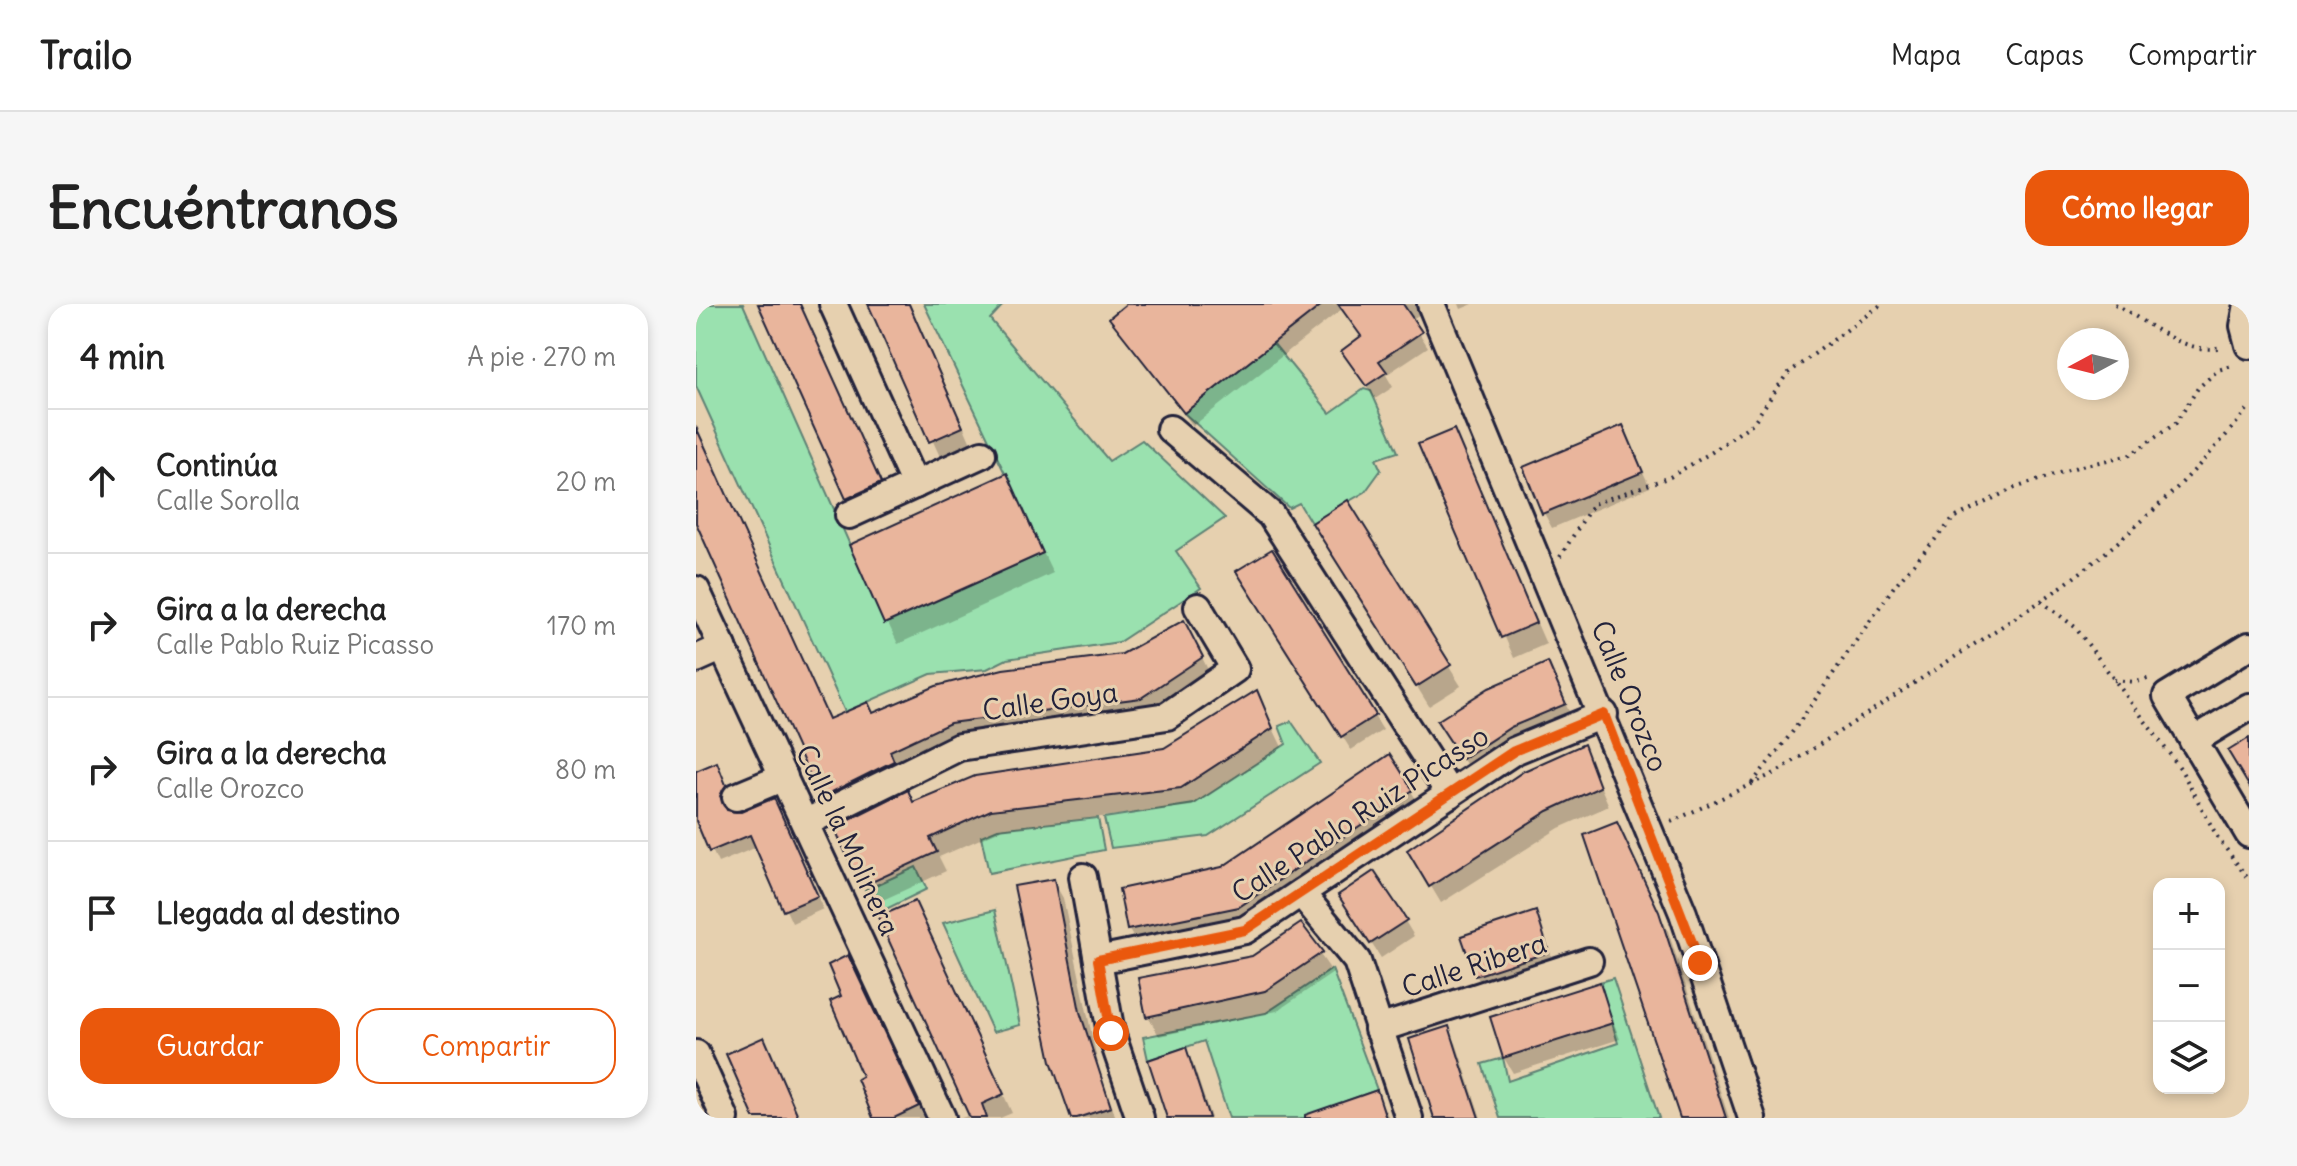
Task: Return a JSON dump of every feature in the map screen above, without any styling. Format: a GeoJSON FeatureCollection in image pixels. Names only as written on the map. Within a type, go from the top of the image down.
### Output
{"type":"FeatureCollection","features":[{"type":"Feature","properties":{"kind":"street"},"geometry":{"type":"LineString","coordinates":[[833,304],[915,485]]}},
{"type":"Feature","properties":{"kind":"street","name":"Calle Orozco"},"geometry":{"type":"LineString","coordinates":[[1431,304],[1604,714],[1683,913],[1752,1118]]}},
{"type":"Feature","properties":{"kind":"street"},"geometry":{"type":"LineString","coordinates":[[2244,354],[2248,304]]}},
{"type":"Feature","properties":{"kind":"street"},"geometry":{"type":"LineString","coordinates":[[1170,429],[1278,524],[1450,794]]}},
{"type":"Feature","properties":{"kind":"street"},"geometry":{"type":"LineString","coordinates":[[849,515],[982,454]]}},
{"type":"Feature","properties":{"kind":"street","name":"Calle la Molinera"},"geometry":{"type":"LineString","coordinates":[[696,590],[942,1118]]}},
{"type":"Feature","properties":{"kind":"street","name":"Calle Goya"},"geometry":{"type":"LineString","coordinates":[[805,823],[959,747],[1167,716],[1235,669],[1198,607]]}},
{"type":"Feature","properties":{"kind":"street"},"geometry":{"type":"LineString","coordinates":[[2249,646],[2167,696],[2249,834]]}},
{"type":"Feature","properties":{"kind":"street"},"geometry":{"type":"LineString","coordinates":[[696,659],[723,647]]}},
{"type":"Feature","properties":{"kind":"street"},"geometry":{"type":"LineString","coordinates":[[2193,741],[2249,707]]}},
{"type":"Feature","properties":{"kind":"street","name":"Calle Pablo Ruiz Picasso"},"geometry":{"type":"LineString","coordinates":[[1098,960],[1245,930],[1514,751],[1604,714]]}},
{"type":"Feature","properties":{"kind":"street"},"geometry":{"type":"LineString","coordinates":[[736,797],[784,777]]}},
{"type":"Feature","properties":{"kind":"street"},"geometry":{"type":"LineString","coordinates":[[1083,877],[1111,1033],[1140,1118]]}},
{"type":"Feature","properties":{"kind":"street"},"geometry":{"type":"LineString","coordinates":[[1301,893],[1357,961],[1409,1118]]}},
{"type":"Feature","properties":{"kind":"street","name":"Calle Ribera"},"geometry":{"type":"LineString","coordinates":[[1378,1029],[1589,961]]}},
{"type":"Feature","properties":{"kind":"street"},"geometry":{"type":"LineString","coordinates":[[696,1054],[725,1118]]}},
{"type":"Feature","properties":{"kind":"path"},"geometry":{"type":"LineString","coordinates":[[1557,563],[1593,504],[1670,477],[1712,452],[1753,423],[1787,374],[1882,304]]}},
{"type":"Feature","properties":{"kind":"path"},"geometry":{"type":"LineString","coordinates":[[2115,304],[2182,342],[2207,351],[2221,347]]}},
{"type":"Feature","properties":{"kind":"path"},"geometry":{"type":"LineString","coordinates":[[1750,784],[1791,734],[1836,665],[1895,585],[1954,518],[2012,489],[2077,467],[2130,455],[2176,423],[2198,388],[2218,370],[2244,354]]}},
{"type":"Feature","properties":{"kind":"path"},"geometry":{"type":"LineString","coordinates":[[1651,832],[1777,772],[2041,601],[2172,492],[2224,439],[2249,407]]}},
{"type":"Feature","properties":{"kind":"path"},"geometry":{"type":"LineString","coordinates":[[2041,601],[2075,627],[2180,768],[2218,838],[2249,880]]}},
{"type":"Feature","properties":{"kind":"path"},"geometry":{"type":"LineString","coordinates":[[2114,680],[2136,682],[2154,677]]}},
{"type":"Feature","properties":{"kind":"green space"},"geometry":{"type":"Polygon","coordinates":[[[706,304],[743,304],[885,624],[1043,553],[924,304],[1004,304],[990,319],[1109,461],[1142,440],[1225,518],[1176,551],[1201,588],[1119,642],[1007,659],[987,669],[931,674],[845,712],[696,386],[696,309],[706,304]]]}},
{"type":"Feature","properties":{"kind":"green space"},"geometry":{"type":"Polygon","coordinates":[[[1273,343],[1330,413],[1364,389],[1371,391],[1398,452],[1376,459],[1381,470],[1365,492],[1311,523],[1299,503],[1289,508],[1184,413],[1273,343]]]}},
{"type":"Feature","properties":{"kind":"green space"},"geometry":{"type":"Polygon","coordinates":[[[1291,721],[1320,763],[1208,836],[1111,848],[1104,818],[1194,804],[1286,744],[1279,726],[1291,721]]]}},
{"type":"Feature","properties":{"kind":"green space"},"geometry":{"type":"Polygon","coordinates":[[[1098,818],[1104,850],[989,873],[981,836],[998,829],[1098,818]]]}},
{"type":"Feature","properties":{"kind":"green space"},"geometry":{"type":"Polygon","coordinates":[[[916,867],[927,889],[876,914],[865,890],[916,867]]]}},
{"type":"Feature","properties":{"kind":"green space"},"geometry":{"type":"Polygon","coordinates":[[[995,910],[1020,1025],[993,1032],[943,923],[995,910]]]}},
{"type":"Feature","properties":{"kind":"green space"},"geometry":{"type":"Polygon","coordinates":[[[1332,969],[1377,1090],[1315,1112],[1317,1118],[1229,1118],[1204,1041],[1148,1060],[1143,1037],[1266,1013],[1332,969]]]}},
{"type":"Feature","properties":{"kind":"green space"},"geometry":{"type":"Polygon","coordinates":[[[1613,978],[1659,1118],[1500,1118],[1482,1064],[1503,1058],[1508,1081],[1618,1043],[1600,982],[1613,978]]]}},
{"type":"Feature","properties":{"kind":"building"},"geometry":{"type":"Polygon","coordinates":[[[758,304],[800,304],[881,483],[846,499],[758,304]]]}},
{"type":"Feature","properties":{"kind":"building"},"geometry":{"type":"Polygon","coordinates":[[[868,304],[909,304],[963,427],[929,442],[868,304]]]}},
{"type":"Feature","properties":{"kind":"building"},"geometry":{"type":"Polygon","coordinates":[[[1126,304],[1323,304],[1184,413],[1109,318],[1126,304]]]}},
{"type":"Feature","properties":{"kind":"building"},"geometry":{"type":"Polygon","coordinates":[[[1338,304],[1403,304],[1422,332],[1379,361],[1387,372],[1366,386],[1341,351],[1361,336],[1338,304]]]}},
{"type":"Feature","properties":{"kind":"building"},"geometry":{"type":"Polygon","coordinates":[[[1623,425],[1643,472],[1542,514],[1523,467],[1623,425]]]}},
{"type":"Feature","properties":{"kind":"building"},"geometry":{"type":"Polygon","coordinates":[[[696,427],[829,719],[868,702],[873,713],[936,686],[1003,669],[1122,654],[1184,620],[1203,657],[1141,698],[950,723],[890,751],[894,761],[820,798],[696,523],[696,427]]]}},
{"type":"Feature","properties":{"kind":"building"},"geometry":{"type":"Polygon","coordinates":[[[1454,429],[1536,623],[1501,638],[1418,444],[1454,429]]]}},
{"type":"Feature","properties":{"kind":"building"},"geometry":{"type":"Polygon","coordinates":[[[1007,473],[1043,553],[884,624],[849,545],[1007,473]]]}},
{"type":"Feature","properties":{"kind":"building"},"geometry":{"type":"Polygon","coordinates":[[[1348,500],[1451,665],[1416,687],[1312,523],[1348,500]]]}},
{"type":"Feature","properties":{"kind":"building"},"geometry":{"type":"Polygon","coordinates":[[[1272,549],[1376,715],[1341,737],[1236,571],[1272,549]]]}},
{"type":"Feature","properties":{"kind":"building"},"geometry":{"type":"Polygon","coordinates":[[[1548,662],[1566,704],[1511,727],[1462,759],[1437,721],[1489,688],[1548,662]]]}},
{"type":"Feature","properties":{"kind":"building"},"geometry":{"type":"Polygon","coordinates":[[[1257,690],[1273,728],[1181,788],[991,810],[930,838],[937,852],[861,887],[834,827],[908,790],[913,802],[975,776],[1164,748],[1257,690]]]}},
{"type":"Feature","properties":{"kind":"building"},"geometry":{"type":"Polygon","coordinates":[[[2249,738],[2249,786],[2228,751],[2249,738]]]}},
{"type":"Feature","properties":{"kind":"building"},"geometry":{"type":"Polygon","coordinates":[[[1584,744],[1600,787],[1548,811],[1429,887],[1407,850],[1524,771],[1584,744]]]}},
{"type":"Feature","properties":{"kind":"building"},"geometry":{"type":"Polygon","coordinates":[[[1390,754],[1413,790],[1239,907],[1127,930],[1119,889],[1222,867],[1390,754]]]}},
{"type":"Feature","properties":{"kind":"building"},"geometry":{"type":"Polygon","coordinates":[[[717,762],[726,785],[720,796],[727,810],[741,812],[774,798],[818,896],[783,911],[750,835],[709,852],[696,821],[696,771],[717,762]]]}},
{"type":"Feature","properties":{"kind":"building"},"geometry":{"type":"Polygon","coordinates":[[[1617,822],[1659,912],[1726,1118],[1680,1118],[1584,835],[1617,822]]]}},
{"type":"Feature","properties":{"kind":"building"},"geometry":{"type":"Polygon","coordinates":[[[1374,871],[1407,920],[1370,944],[1338,895],[1374,871]]]}},
{"type":"Feature","properties":{"kind":"building"},"geometry":{"type":"Polygon","coordinates":[[[1054,879],[1080,1012],[1111,1107],[1077,1118],[1071,1118],[1051,1061],[1014,886],[1054,879]]]}},
{"type":"Feature","properties":{"kind":"building"},"geometry":{"type":"Polygon","coordinates":[[[915,901],[1004,1094],[982,1104],[987,1118],[970,1118],[878,917],[915,901]]]}},
{"type":"Feature","properties":{"kind":"building"},"geometry":{"type":"Polygon","coordinates":[[[1536,911],[1549,952],[1475,976],[1461,936],[1536,911]]]}},
{"type":"Feature","properties":{"kind":"building"},"geometry":{"type":"Polygon","coordinates":[[[1301,923],[1323,952],[1265,991],[1146,1017],[1138,978],[1252,956],[1301,923]]]}},
{"type":"Feature","properties":{"kind":"building"},"geometry":{"type":"Polygon","coordinates":[[[848,955],[919,1106],[894,1118],[873,1118],[857,1079],[862,1076],[830,1001],[841,996],[828,965],[848,955]]]}},
{"type":"Feature","properties":{"kind":"building"},"geometry":{"type":"Polygon","coordinates":[[[1600,982],[1613,1023],[1503,1058],[1490,1017],[1600,982]]]}},
{"type":"Feature","properties":{"kind":"building"},"geometry":{"type":"Polygon","coordinates":[[[1449,1026],[1479,1118],[1434,1118],[1409,1039],[1449,1026]]]}},
{"type":"Feature","properties":{"kind":"building"},"geometry":{"type":"Polygon","coordinates":[[[764,1037],[799,1118],[754,1118],[726,1054],[764,1037]]]}},
{"type":"Feature","properties":{"kind":"building"},"geometry":{"type":"Polygon","coordinates":[[[1186,1047],[1209,1118],[1167,1118],[1148,1060],[1186,1047]]]}},
{"type":"Feature","properties":{"kind":"building"},"geometry":{"type":"Polygon","coordinates":[[[1377,1090],[1386,1118],[1305,1118],[1305,1115],[1377,1090]]]}},
{"type":"Feature","properties":{"kind":"route"},"geometry":{"type":"LineString","coordinates":[[1111,1033],[1098,960],[1245,930],[1514,751],[1604,714],[1700,963]]}}]}
